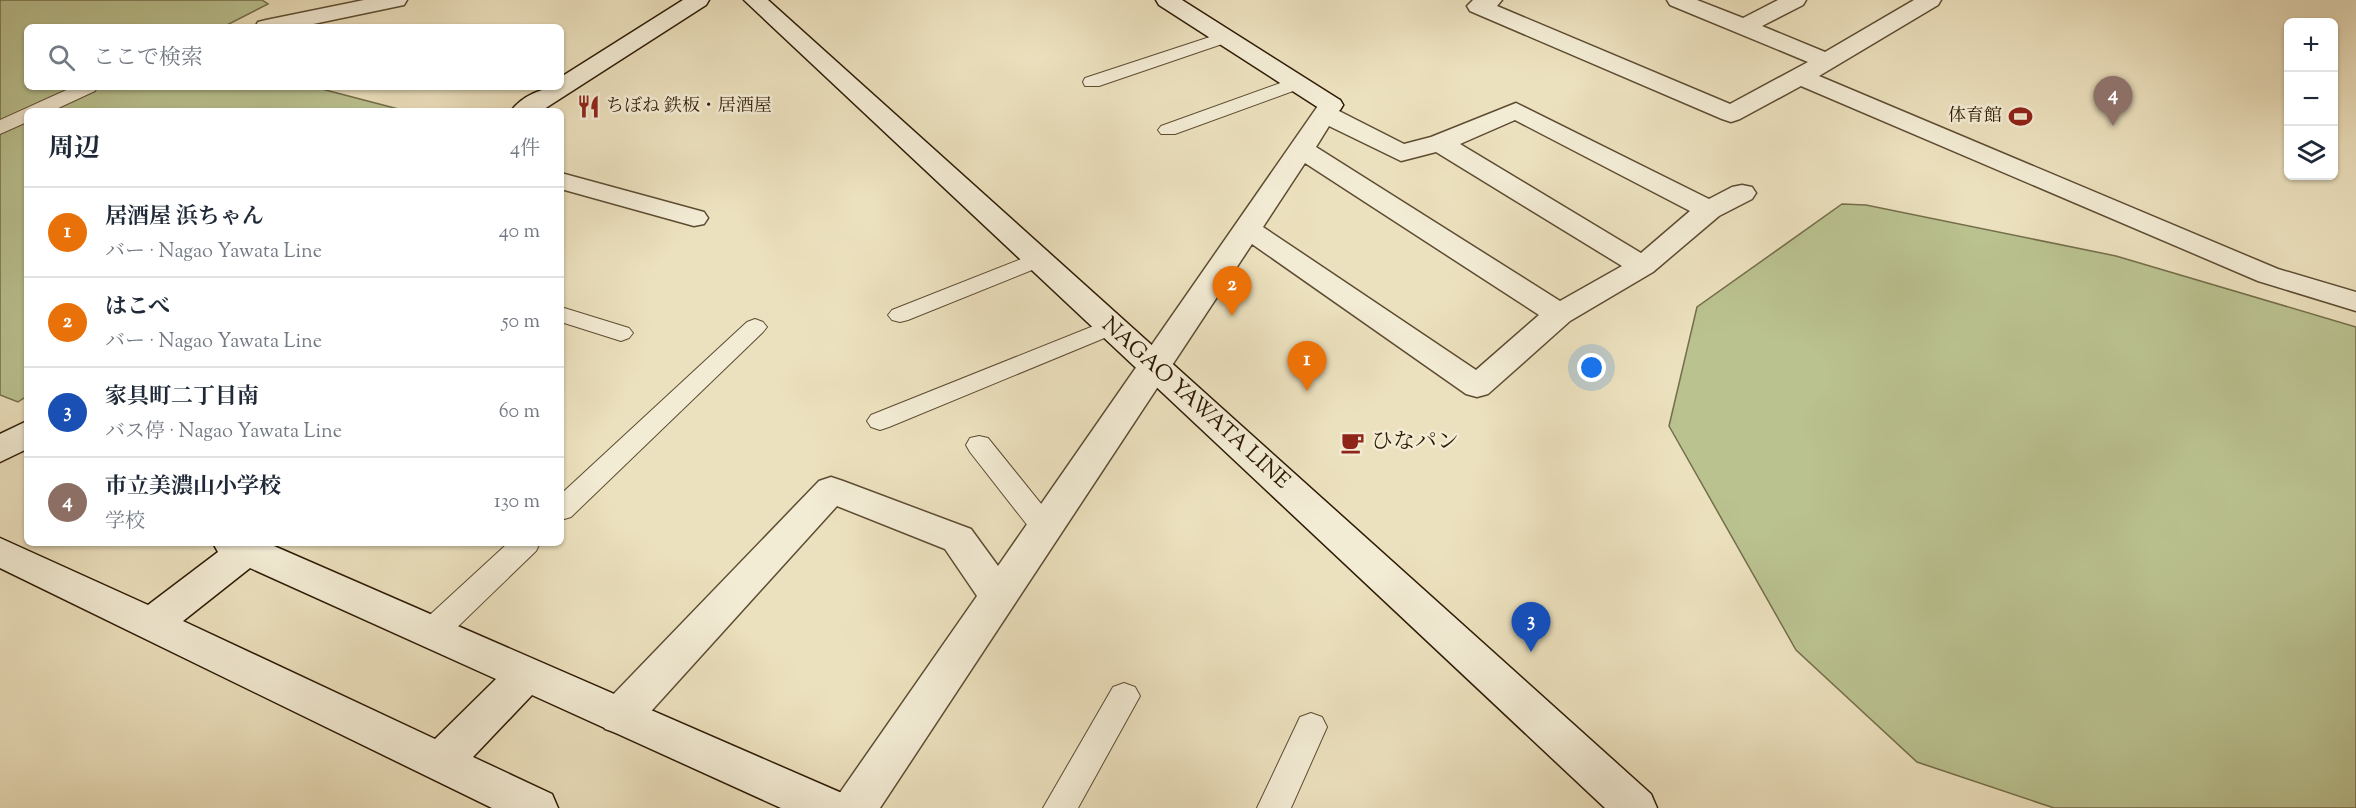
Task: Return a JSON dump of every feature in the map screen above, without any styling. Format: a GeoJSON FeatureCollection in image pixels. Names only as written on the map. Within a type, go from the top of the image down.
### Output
{"type":"FeatureCollection","features":[{"type":"Feature","properties":{"kind":"street"},"geometry":{"type":"LineString","coordinates":[[280,24],[396,0]]}},
{"type":"Feature","properties":{"kind":"street"},"geometry":{"type":"LineString","coordinates":[[564,85],[698,0]]}},
{"type":"Feature","properties":{"kind":"street","name":"NAGAO YAWATA LINE"},"geometry":{"type":"LineString","coordinates":[[755,0],[1635,808]]}},
{"type":"Feature","properties":{"kind":"street"},"geometry":{"type":"LineString","coordinates":[[1167,0],[1297,82],[1328,109],[1401,153],[1440,143],[1516,111],[1709,210]]}},
{"type":"Feature","properties":{"kind":"street"},"geometry":{"type":"LineString","coordinates":[[1491,0],[1478,6],[1731,114],[1800,77],[1930,0]]}},
{"type":"Feature","properties":{"kind":"street"},"geometry":{"type":"LineString","coordinates":[[1678,0],[1827,61]]}},
{"type":"Feature","properties":{"kind":"street"},"geometry":{"type":"LineString","coordinates":[[1744,27],[1795,0]]}},
{"type":"Feature","properties":{"kind":"street"},"geometry":{"type":"LineString","coordinates":[[1800,77],[2268,275],[2356,302]]}},
{"type":"Feature","properties":{"kind":"street"},"geometry":{"type":"LineString","coordinates":[[529,108],[557,90]]}},
{"type":"Feature","properties":{"kind":"street"},"geometry":{"type":"LineString","coordinates":[[855,808],[1328,109]]}},
{"type":"Feature","properties":{"kind":"street"},"geometry":{"type":"LineString","coordinates":[[1440,143],[1643,266]]}},
{"type":"Feature","properties":{"kind":"street"},"geometry":{"type":"LineString","coordinates":[[1302,149],[1559,314]]}},
{"type":"Feature","properties":{"kind":"street"},"geometry":{"type":"LineString","coordinates":[[564,182],[694,218]]}},
{"type":"Feature","properties":{"kind":"street"},"geometry":{"type":"LineString","coordinates":[[1248,229],[1477,387],[1559,314],[1643,266],[1709,210],[1743,193]]}},
{"type":"Feature","properties":{"kind":"street"},"geometry":{"type":"LineString","coordinates":[[620,716],[831,490],[958,539],[999,597]]}},
{"type":"Feature","properties":{"kind":"street"},"geometry":{"type":"LineString","coordinates":[[152,624],[244,546]]}},
{"type":"Feature","properties":{"kind":"street"},"geometry":{"type":"LineString","coordinates":[[247,546],[432,632],[828,808]]}},
{"type":"Feature","properties":{"kind":"street"},"geometry":{"type":"LineString","coordinates":[[0,552],[536,808]]}},
{"type":"Feature","properties":{"kind":"street"},"geometry":{"type":"LineString","coordinates":[[440,762],[527,674]]}},
{"type":"Feature","properties":{"kind":"lane"},"geometry":{"type":"LineString","coordinates":[[1092,82],[1225,37]]}},
{"type":"Feature","properties":{"kind":"lane"},"geometry":{"type":"LineString","coordinates":[[1168,130],[1297,82]]}},
{"type":"Feature","properties":{"kind":"lane"},"geometry":{"type":"LineString","coordinates":[[42,108],[82,90]]}},
{"type":"Feature","properties":{"kind":"lane"},"geometry":{"type":"LineString","coordinates":[[0,128],[24,116]]}},
{"type":"Feature","properties":{"kind":"lane"},"geometry":{"type":"LineString","coordinates":[[900,315],[1039,260]]}},
{"type":"Feature","properties":{"kind":"lane"},"geometry":{"type":"LineString","coordinates":[[564,315],[621,333]]}},
{"type":"Feature","properties":{"kind":"lane"},"geometry":{"type":"LineString","coordinates":[[564,507],[755,327]]}},
{"type":"Feature","properties":{"kind":"lane"},"geometry":{"type":"LineString","coordinates":[[880,420],[1111,327]]}},
{"type":"Feature","properties":{"kind":"lane"},"geometry":{"type":"LineString","coordinates":[[979,445],[1046,528]]}},
{"type":"Feature","properties":{"kind":"lane"},"geometry":{"type":"LineString","coordinates":[[432,632],[523,546]]}},
{"type":"Feature","properties":{"kind":"lane"},"geometry":{"type":"LineString","coordinates":[[1060,808],[1124,696]]}},
{"type":"Feature","properties":{"kind":"lane"},"geometry":{"type":"LineString","coordinates":[[1274,808],[1311,727]]}},
{"type":"Feature","properties":{"kind":"green space"},"geometry":{"type":"Polygon","coordinates":[[[0,0],[262,0],[268,4],[229,24],[24,24],[24,90],[326,90],[394,108],[24,108],[24,398],[18,402],[0,395],[0,0]]]}},
{"type":"Feature","properties":{"kind":"green space"},"geometry":{"type":"Polygon","coordinates":[[[1842,204],[1866,205],[2116,256],[2356,327],[2356,808],[2054,808],[1917,762],[1796,650],[1669,426],[1697,307],[1842,204]]]}},
{"type":"Feature","properties":{"kind":"place","name":"ちぼね 鉄板・居酒屋"},"geometry":{"type":"Point","coordinates":[588,107]}},
{"type":"Feature","properties":{"kind":"place","name":"体育館"},"geometry":{"type":"Point","coordinates":[2020,117]}},
{"type":"Feature","properties":{"kind":"place","name":"市立美濃山小学校"},"geometry":{"type":"Point","coordinates":[2113,126]}},
{"type":"Feature","properties":{"kind":"place","name":"はこべ"},"geometry":{"type":"Point","coordinates":[1232,316]}},
{"type":"Feature","properties":{"kind":"place","name":"居酒屋 浜ちゃん"},"geometry":{"type":"Point","coordinates":[1307,391]}},
{"type":"Feature","properties":{"kind":"place","name":"ひなパン"},"geometry":{"type":"Point","coordinates":[1353,443]}},
{"type":"Feature","properties":{"kind":"place","name":"家具町二丁目南"},"geometry":{"type":"Point","coordinates":[1531,652]}}]}
